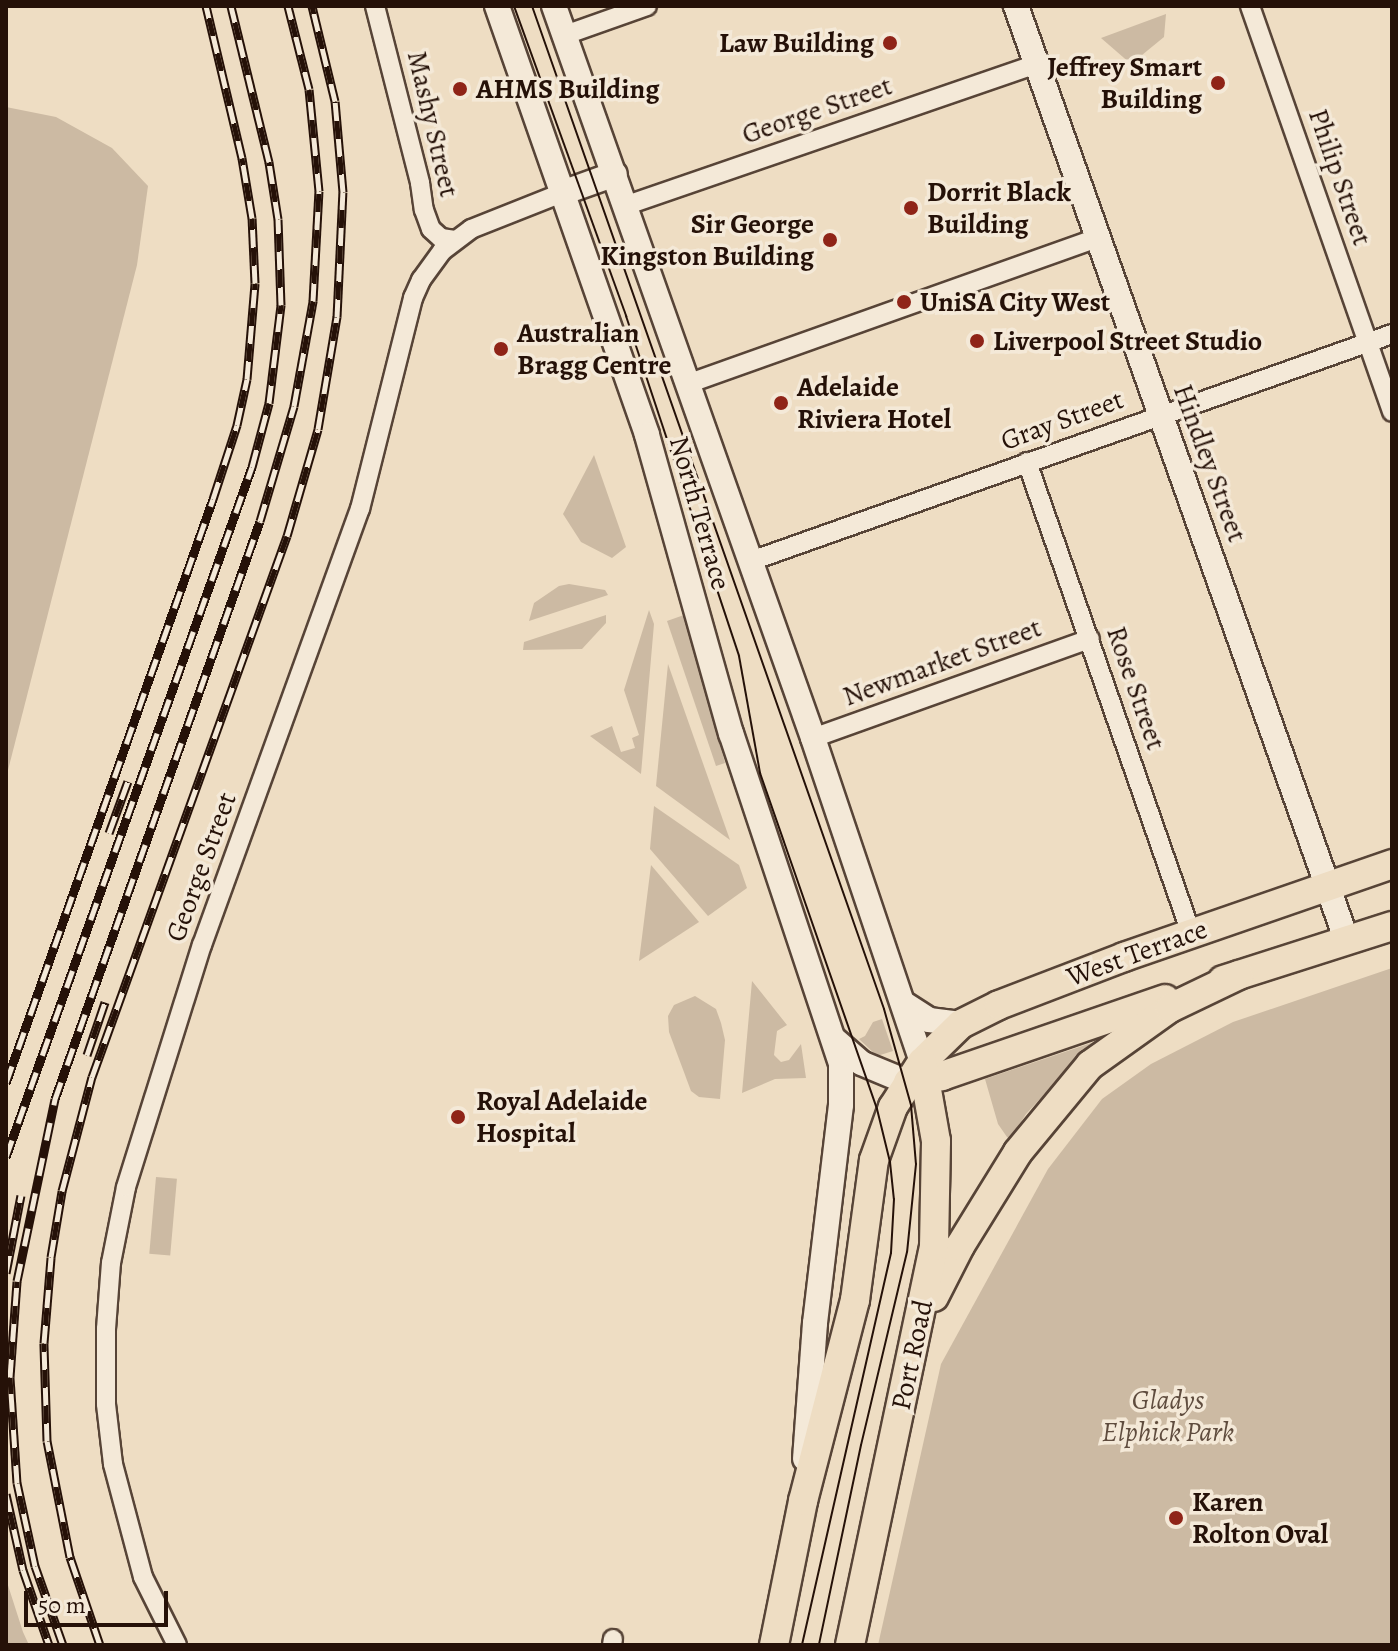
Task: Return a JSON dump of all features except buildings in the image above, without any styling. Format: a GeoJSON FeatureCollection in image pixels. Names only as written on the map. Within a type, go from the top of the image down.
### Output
{"type":"FeatureCollection","features":[{"type":"Feature","properties":{"kind":"main road","name":"North Terrace"},"geometry":{"type":"LineString","coordinates":[[497,6],[647,435],[735,748],[835,1040],[842,1085]]}},
{"type":"Feature","properties":{"kind":"main road","name":"North Terrace"},"geometry":{"type":"LineString","coordinates":[[554,6],[690,383],[813,738],[903,1003],[918,1075]]}},
{"type":"Feature","properties":{"kind":"main road","name":"Hindley Street"},"geometry":{"type":"LineString","coordinates":[[1016,6],[1347,941]]}},
{"type":"Feature","properties":{"kind":"main road"},"geometry":{"type":"LineString","coordinates":[[562,193],[615,174]]}},
{"type":"Feature","properties":{"kind":"main road","name":"West Terrace"},"geometry":{"type":"LineString","coordinates":[[918,1075],[961,1024],[999,1005],[1191,933],[1392,864]]}},
{"type":"Feature","properties":{"kind":"main road","name":"West Terrace"},"geometry":{"type":"LineString","coordinates":[[842,1085],[918,1075],[1392,926]]}},
{"type":"Feature","properties":{"kind":"main road"},"geometry":{"type":"LineString","coordinates":[[911,1361],[929,1309],[960,1246],[1018,1152],[1063,1094],[1090,1065],[1140,1027],[1191,997],[1239,975]]}},
{"type":"Feature","properties":{"kind":"main road"},"geometry":{"type":"LineString","coordinates":[[903,1003],[929,1020],[961,1024]]}},
{"type":"Feature","properties":{"kind":"main road"},"geometry":{"type":"LineString","coordinates":[[774,1645],[803,1501],[848,1335],[874,1160],[889,1117],[918,1075],[861,1063],[835,1040]]}},
{"type":"Feature","properties":{"kind":"main road","name":"Port Road"},"geometry":{"type":"LineString","coordinates":[[850,1645],[934,1246],[938,1192],[936,1141],[918,1075]]}},
{"type":"Feature","properties":{"kind":"main road"},"geometry":{"type":"LineString","coordinates":[[803,1501],[815,1323],[842,1085]]}},
{"type":"Feature","properties":{"kind":"street","name":"Mashy Street"},"geometry":{"type":"LineString","coordinates":[[375,6],[420,183],[424,210],[431,229],[441,238],[455,240]]}},
{"type":"Feature","properties":{"kind":"street"},"geometry":{"type":"LineString","coordinates":[[565,35],[647,6]]}},
{"type":"Feature","properties":{"kind":"street","name":"Philip Street"},"geometry":{"type":"LineString","coordinates":[[1250,6],[1392,412]]}},
{"type":"Feature","properties":{"kind":"street","name":"George Street"},"geometry":{"type":"LineString","coordinates":[[627,205],[1026,68]]}},
{"type":"Feature","properties":{"kind":"street","name":"George Street"},"geometry":{"type":"LineString","coordinates":[[177,1645],[143,1577],[113,1464],[106,1404],[106,1329],[111,1263],[123,1202],[146,1118],[202,945],[360,509],[413,298],[428,266],[455,240],[488,221],[562,193]]}},
{"type":"Feature","properties":{"kind":"street"},"geometry":{"type":"LineString","coordinates":[[690,383],[1098,238]]}},
{"type":"Feature","properties":{"kind":"street","name":"Gray Street"},"geometry":{"type":"LineString","coordinates":[[751,561],[1392,334]]}},
{"type":"Feature","properties":{"kind":"street","name":"Rose Street"},"geometry":{"type":"LineString","coordinates":[[1027,462],[1191,933]]}},
{"type":"Feature","properties":{"kind":"street","name":"Newmarket Street"},"geometry":{"type":"LineString","coordinates":[[813,738],[1090,639]]}},
{"type":"Feature","properties":{"kind":"green space"},"geometry":{"type":"Polygon","coordinates":[[[1166,14],[1164,37],[1131,64],[1101,38],[1166,14]]]}},
{"type":"Feature","properties":{"kind":"green space"},"geometry":{"type":"Polygon","coordinates":[[[6,107],[56,117],[112,148],[148,186],[137,265],[6,778],[6,107]]]}},
{"type":"Feature","properties":{"kind":"green space"},"geometry":{"type":"Polygon","coordinates":[[[594,455],[626,547],[612,558],[581,542],[563,514],[594,455]]]}},
{"type":"Feature","properties":{"kind":"green space"},"geometry":{"type":"Polygon","coordinates":[[[569,584],[605,590],[608,595],[529,621],[534,603],[559,586],[569,584]]]}},
{"type":"Feature","properties":{"kind":"green space"},"geometry":{"type":"Polygon","coordinates":[[[649,610],[654,624],[641,774],[590,736],[612,726],[621,752],[635,748],[632,738],[639,735],[624,690],[649,610]]]}},
{"type":"Feature","properties":{"kind":"green space"},"geometry":{"type":"Polygon","coordinates":[[[606,615],[606,623],[582,649],[523,650],[524,642],[606,615]]]}},
{"type":"Feature","properties":{"kind":"green space"},"geometry":{"type":"Polygon","coordinates":[[[684,615],[725,763],[716,766],[667,621],[684,615]]]}},
{"type":"Feature","properties":{"kind":"green space"},"geometry":{"type":"Polygon","coordinates":[[[668,664],[730,840],[656,786],[668,664]]]}},
{"type":"Feature","properties":{"kind":"green space"},"geometry":{"type":"Polygon","coordinates":[[[654,806],[739,865],[747,888],[708,916],[650,849],[654,806]]]}},
{"type":"Feature","properties":{"kind":"green space"},"geometry":{"type":"Polygon","coordinates":[[[651,865],[699,922],[639,961],[651,865]]]}},
{"type":"Feature","properties":{"kind":"green space","name":"Gladys Elphick Park"},"geometry":{"type":"Polygon","coordinates":[[[1392,968],[1392,1645],[878,1645],[941,1364],[1048,1169],[1102,1099],[1151,1064],[1233,1022],[1392,968]]]}},
{"type":"Feature","properties":{"kind":"green space"},"geometry":{"type":"Polygon","coordinates":[[[752,981],[787,1025],[777,1031],[774,1055],[781,1062],[789,1060],[801,1044],[806,1078],[775,1079],[742,1093],[752,981]]]}},
{"type":"Feature","properties":{"kind":"green space"},"geometry":{"type":"Polygon","coordinates":[[[695,996],[716,1009],[721,1023],[725,1040],[720,1099],[699,1097],[691,1091],[669,1032],[668,1016],[674,1005],[695,996]]]}},
{"type":"Feature","properties":{"kind":"green space"},"geometry":{"type":"Polygon","coordinates":[[[882,1019],[893,1051],[877,1056],[859,1039],[865,1036],[873,1022],[882,1019]]]}},
{"type":"Feature","properties":{"kind":"green space"},"geometry":{"type":"Polygon","coordinates":[[[1094,1042],[1097,1046],[1062,1075],[1026,1114],[1010,1139],[1007,1137],[998,1124],[985,1079],[1094,1042]]]}},
{"type":"Feature","properties":{"kind":"green space"},"geometry":{"type":"Polygon","coordinates":[[[156,1177],[177,1179],[170,1256],[149,1254],[156,1177]]]}},
{"type":"Feature","properties":{"kind":"green space"},"geometry":{"type":"Polygon","coordinates":[[[6,1579],[23,1632],[29,1645],[6,1645],[6,1579]]]}},
{"type":"Feature","properties":{"kind":"tram line"},"geometry":{"type":"LineString","coordinates":[[514,6],[626,316],[739,656],[760,773],[877,1109],[890,1162],[894,1199],[891,1253],[802,1645]]}},
{"type":"Feature","properties":{"kind":"tram line"},"geometry":{"type":"LineString","coordinates":[[532,6],[884,1009],[911,1105],[916,1164],[907,1252],[861,1445],[819,1645]]}},
{"type":"Feature","properties":{"kind":"railway"},"geometry":{"type":"LineString","coordinates":[[6,1083],[213,499],[237,425],[247,379],[255,283],[252,218],[242,158],[206,6]]}},
{"type":"Feature","properties":{"kind":"railway"},"geometry":{"type":"LineString","coordinates":[[6,1157],[252,467],[269,403],[281,305],[278,219],[269,162],[231,6]]}},
{"type":"Feature","properties":{"kind":"railway"},"geometry":{"type":"LineString","coordinates":[[63,1645],[35,1566],[17,1483],[10,1377],[17,1281],[55,1099],[260,521],[294,406],[313,301],[319,191],[309,89],[288,6]]}},
{"type":"Feature","properties":{"kind":"railway"},"geometry":{"type":"LineString","coordinates":[[100,1645],[70,1557],[47,1441],[44,1343],[51,1257],[62,1191],[92,1077],[287,536],[318,429],[337,317],[343,192],[335,101],[312,6]]}},
{"type":"Feature","properties":{"kind":"railway"},"geometry":{"type":"LineString","coordinates":[[109,833],[128,781]]}},
{"type":"Feature","properties":{"kind":"railway"},"geometry":{"type":"LineString","coordinates":[[87,1055],[105,1002]]}},
{"type":"Feature","properties":{"kind":"railway"},"geometry":{"type":"LineString","coordinates":[[6,1273],[21,1195]]}},
{"type":"Feature","properties":{"kind":"railway"},"geometry":{"type":"LineString","coordinates":[[6,1494],[23,1570],[49,1645]]}},
{"type":"Feature","properties":{"kind":"place","name":"Law Building"},"geometry":{"type":"Point","coordinates":[890,43]}},
{"type":"Feature","properties":{"kind":"place","name":"Jeffrey Smart Building"},"geometry":{"type":"Point","coordinates":[1218,83]}},
{"type":"Feature","properties":{"kind":"place","name":"AHMS Building"},"geometry":{"type":"Point","coordinates":[460,89]}},
{"type":"Feature","properties":{"kind":"place","name":"Dorrit Black Building"},"geometry":{"type":"Point","coordinates":[911,208]}},
{"type":"Feature","properties":{"kind":"place","name":"Sir George Kingston Building"},"geometry":{"type":"Point","coordinates":[830,240]}},
{"type":"Feature","properties":{"kind":"place","name":"UniSA City West"},"geometry":{"type":"Point","coordinates":[904,302]}},
{"type":"Feature","properties":{"kind":"place","name":"Liverpool Street Studio"},"geometry":{"type":"Point","coordinates":[977,341]}},
{"type":"Feature","properties":{"kind":"place","name":"Australian Bragg Centre"},"geometry":{"type":"Point","coordinates":[501,349]}},
{"type":"Feature","properties":{"kind":"place","name":"Adelaide Riviera Hotel"},"geometry":{"type":"Point","coordinates":[781,403]}},
{"type":"Feature","properties":{"kind":"place","name":"Royal Adelaide Hospital"},"geometry":{"type":"Point","coordinates":[458,1117]}},
{"type":"Feature","properties":{"kind":"place","name":"Karen Rolton Oval"},"geometry":{"type":"Point","coordinates":[1176,1518]}}]}
